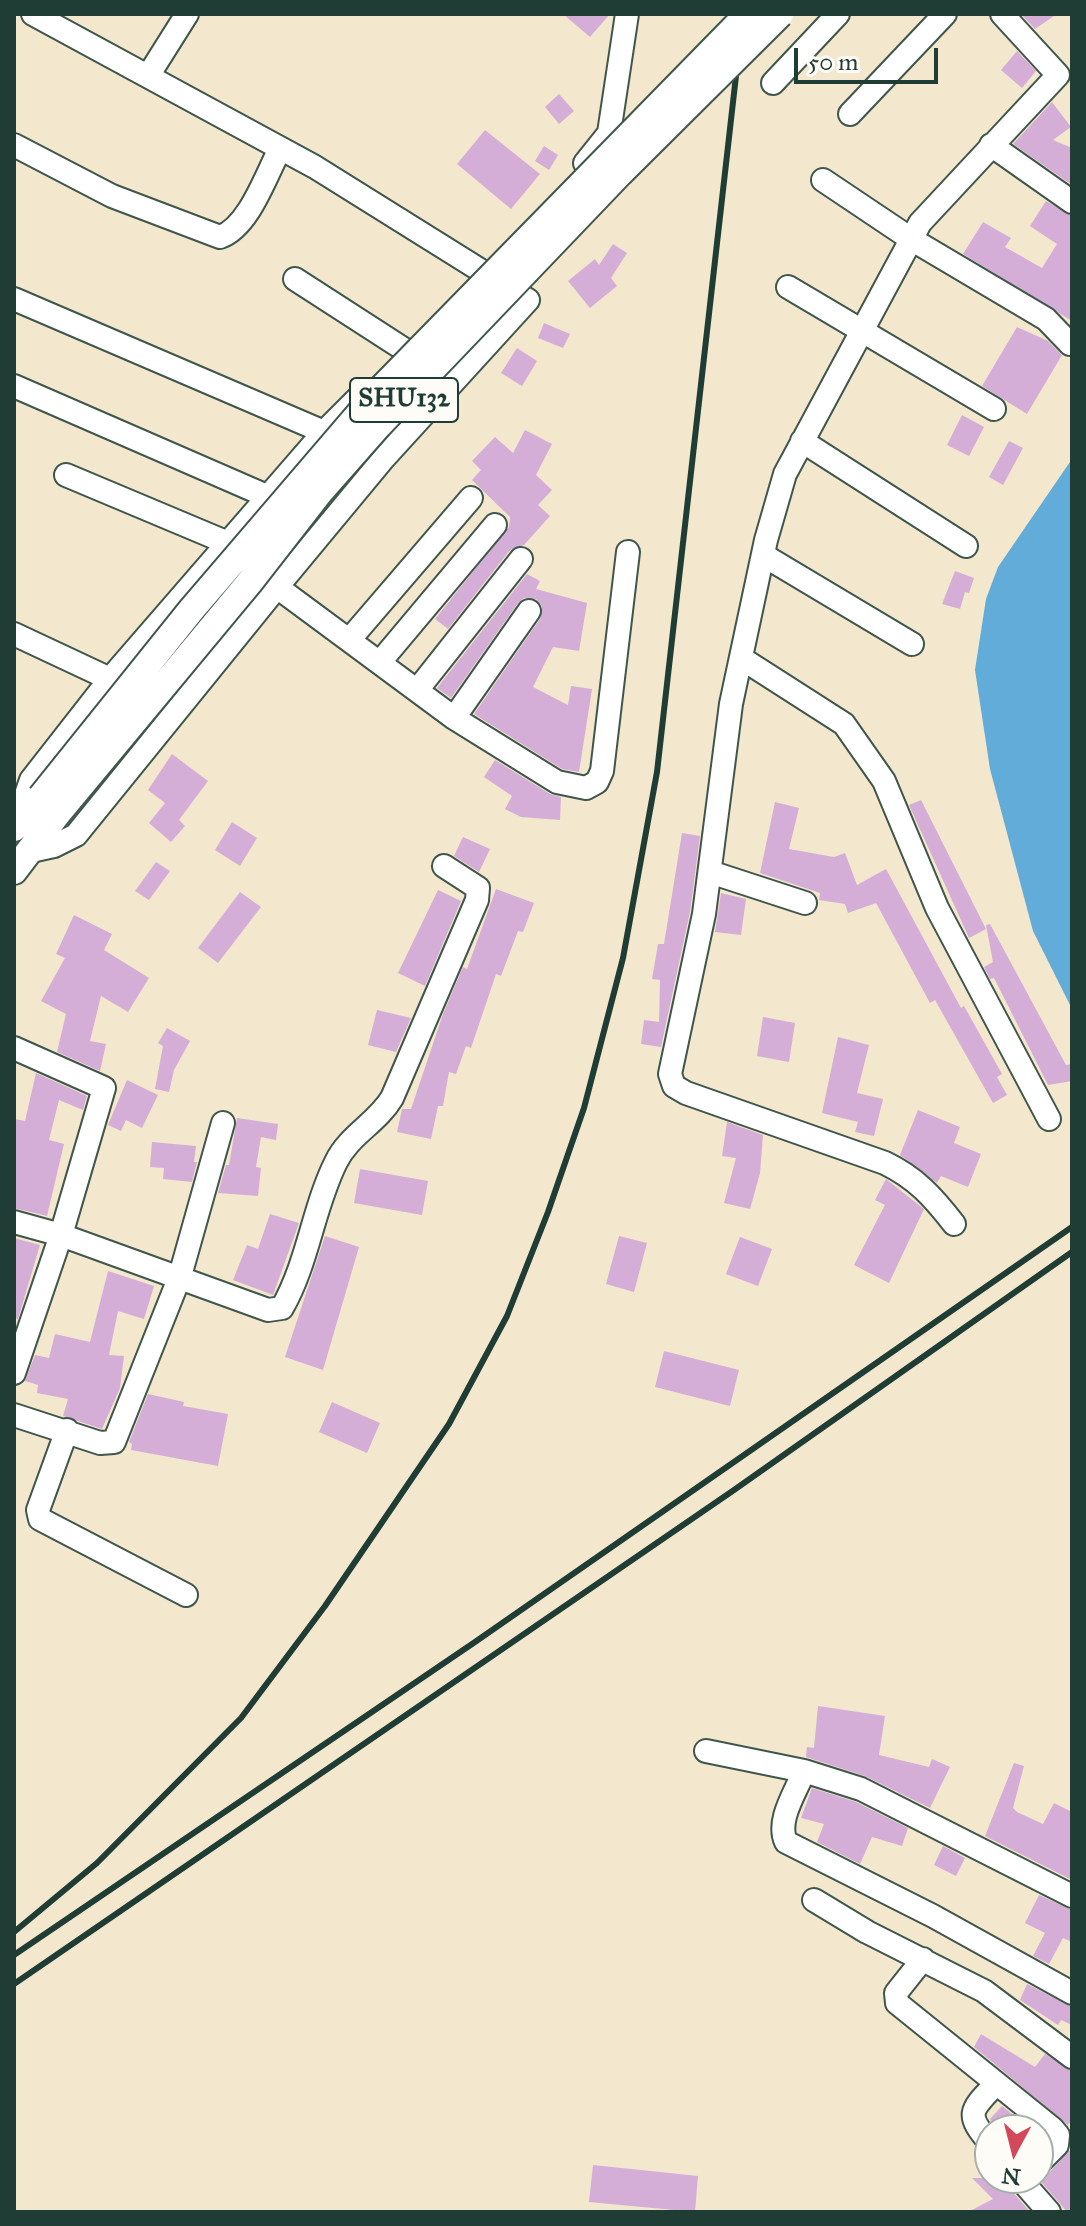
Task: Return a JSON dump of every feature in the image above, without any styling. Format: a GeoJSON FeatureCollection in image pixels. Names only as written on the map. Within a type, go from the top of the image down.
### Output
{"type":"FeatureCollection","features":[{"type":"Feature","properties":{"kind":"main road","name":"SHU132"},"geometry":{"type":"LineString","coordinates":[[22,861],[49,805],[192,609],[378,392],[748,14]]}},
{"type":"Feature","properties":{"kind":"main road","name":"SHU132"},"geometry":{"type":"LineString","coordinates":[[14,828],[49,805],[240,595],[319,493],[378,426],[620,173],[780,14]]}},
{"type":"Feature","properties":{"kind":"street"},"geometry":{"type":"LineString","coordinates":[[22,861],[76,835],[384,458],[528,300],[280,149],[33,14]]}},
{"type":"Feature","properties":{"kind":"street"},"geometry":{"type":"LineString","coordinates":[[148,76],[187,14]]}},
{"type":"Feature","properties":{"kind":"street"},"geometry":{"type":"LineString","coordinates":[[14,828],[31,780],[110,679],[324,432],[483,271],[603,143],[613,116],[627,14]]}},
{"type":"Feature","properties":{"kind":"street"},"geometry":{"type":"LineString","coordinates":[[773,83],[838,14]]}},
{"type":"Feature","properties":{"kind":"street"},"geometry":{"type":"LineString","coordinates":[[850,114],[945,14]]}},
{"type":"Feature","properties":{"kind":"street"},"geometry":{"type":"LineString","coordinates":[[954,1224],[927,1190],[885,1163],[674,1086],[670,1074],[710,872],[731,704],[763,555],[785,474],[920,223],[991,145],[1065,78],[1002,14]]}},
{"type":"Feature","properties":{"kind":"street"},"geometry":{"type":"LineString","coordinates":[[14,145],[112,196],[220,237],[232,233],[243,217],[280,149]]}},
{"type":"Feature","properties":{"kind":"street"},"geometry":{"type":"LineString","coordinates":[[991,145],[1072,202]]}},
{"type":"Feature","properties":{"kind":"street"},"geometry":{"type":"LineString","coordinates":[[823,180],[911,239],[1046,319],[1070,344]]}},
{"type":"Feature","properties":{"kind":"street"},"geometry":{"type":"LineString","coordinates":[[295,279],[405,350]]}},
{"type":"Feature","properties":{"kind":"street"},"geometry":{"type":"LineString","coordinates":[[788,287],[859,332],[994,409]]}},
{"type":"Feature","properties":{"kind":"street"},"geometry":{"type":"LineString","coordinates":[[14,299],[324,432]]}},
{"type":"Feature","properties":{"kind":"street"},"geometry":{"type":"LineString","coordinates":[[14,386],[269,497]]}},
{"type":"Feature","properties":{"kind":"street"},"geometry":{"type":"LineString","coordinates":[[802,441],[966,546]]}},
{"type":"Feature","properties":{"kind":"street"},"geometry":{"type":"LineString","coordinates":[[66,475],[228,543]]}},
{"type":"Feature","properties":{"kind":"street"},"geometry":{"type":"LineString","coordinates":[[350,639],[471,498]]}},
{"type":"Feature","properties":{"kind":"street"},"geometry":{"type":"LineString","coordinates":[[380,662],[495,525]]}},
{"type":"Feature","properties":{"kind":"street"},"geometry":{"type":"LineString","coordinates":[[277,587],[454,718],[557,782],[586,788],[597,782],[602,771],[628,552]]}},
{"type":"Feature","properties":{"kind":"street"},"geometry":{"type":"LineString","coordinates":[[763,555],[912,644]]}},
{"type":"Feature","properties":{"kind":"street"},"geometry":{"type":"LineString","coordinates":[[418,689],[521,559]]}},
{"type":"Feature","properties":{"kind":"street"},"geometry":{"type":"LineString","coordinates":[[454,718],[529,611]]}},
{"type":"Feature","properties":{"kind":"street"},"geometry":{"type":"LineString","coordinates":[[14,634],[110,679]]}},
{"type":"Feature","properties":{"kind":"street"},"geometry":{"type":"LineString","coordinates":[[741,658],[844,724],[884,781],[937,908],[1049,1119]]}},
{"type":"Feature","properties":{"kind":"street"},"geometry":{"type":"LineString","coordinates":[[14,1222],[180,1276],[268,1310],[282,1308],[334,1165],[348,1142],[384,1111],[392,1098],[477,900],[478,888],[444,866]]}},
{"type":"Feature","properties":{"kind":"street"},"geometry":{"type":"LineString","coordinates":[[710,872],[805,903]]}},
{"type":"Feature","properties":{"kind":"street"},"geometry":{"type":"LineString","coordinates":[[14,1048],[104,1088],[61,1235],[14,1373]]}},
{"type":"Feature","properties":{"kind":"street"},"geometry":{"type":"LineString","coordinates":[[14,1415],[100,1443],[114,1442],[180,1276],[223,1123]]}},
{"type":"Feature","properties":{"kind":"street"},"geometry":{"type":"LineString","coordinates":[[67,1430],[38,1510],[40,1519],[186,1595]]}},
{"type":"Feature","properties":{"kind":"street"},"geometry":{"type":"LineString","coordinates":[[706,1751],[804,1771],[861,1789],[1072,1896]]}},
{"type":"Feature","properties":{"kind":"street"},"geometry":{"type":"LineString","coordinates":[[804,1771],[783,1821],[781,1831],[786,1842],[933,1916],[1072,1993]]}},
{"type":"Feature","properties":{"kind":"street"},"geometry":{"type":"LineString","coordinates":[[814,1900],[867,1932],[984,1991],[1072,2057]]}},
{"type":"Feature","properties":{"kind":"street"},"geometry":{"type":"LineString","coordinates":[[923,1959],[896,1993],[897,2003],[995,2085],[1065,2130],[1054,2148]]}},
{"type":"Feature","properties":{"kind":"street"},"geometry":{"type":"LineString","coordinates":[[974,2124],[976,2104],[995,2085]]}},
{"type":"Feature","properties":{"kind":"street"},"geometry":{"type":"LineString","coordinates":[[1034,2194],[1049,2212]]}},
{"type":"Feature","properties":{"kind":"water"},"geometry":{"type":"Polygon","coordinates":[[[1072,459],[1072,1009],[1033,931],[990,769],[975,670],[986,599],[998,567],[1072,459]]]}},
{"type":"Feature","properties":{"kind":"building"},"geometry":{"type":"Polygon","coordinates":[[[563,14],[610,14],[590,37],[563,14]]]}},
{"type":"Feature","properties":{"kind":"building"},"geometry":{"type":"Polygon","coordinates":[[[1021,14],[1057,14],[1035,29],[1021,14]]]}},
{"type":"Feature","properties":{"kind":"building"},"geometry":{"type":"Polygon","coordinates":[[[1017,51],[1036,71],[1022,88],[1001,70],[1017,51]]]}},
{"type":"Feature","properties":{"kind":"building"},"geometry":{"type":"Polygon","coordinates":[[[559,94],[574,111],[559,124],[545,107],[559,94]]]}},
{"type":"Feature","properties":{"kind":"building"},"geometry":{"type":"Polygon","coordinates":[[[1052,102],[1071,127],[1053,140],[1072,148],[1072,185],[1013,144],[1052,102]]]}},
{"type":"Feature","properties":{"kind":"building"},"geometry":{"type":"Polygon","coordinates":[[[485,130],[540,174],[511,209],[457,164],[485,130]]]}},
{"type":"Feature","properties":{"kind":"building"},"geometry":{"type":"Polygon","coordinates":[[[544,146],[558,155],[549,170],[535,161],[544,146]]]}},
{"type":"Feature","properties":{"kind":"building"},"geometry":{"type":"Polygon","coordinates":[[[1046,201],[1072,216],[1072,321],[963,254],[983,222],[1011,238],[1005,247],[1042,268],[1057,244],[1030,226],[1046,201]]]}},
{"type":"Feature","properties":{"kind":"building"},"geometry":{"type":"Polygon","coordinates":[[[613,244],[627,253],[611,278],[617,286],[590,308],[568,281],[595,259],[599,265],[613,244]]]}},
{"type":"Feature","properties":{"kind":"building"},"geometry":{"type":"Polygon","coordinates":[[[544,323],[570,334],[563,348],[538,338],[544,323]]]}},
{"type":"Feature","properties":{"kind":"building"},"geometry":{"type":"Polygon","coordinates":[[[1017,327],[1048,341],[1062,355],[1027,414],[982,386],[1017,327]]]}},
{"type":"Feature","properties":{"kind":"building"},"geometry":{"type":"Polygon","coordinates":[[[517,348],[537,361],[522,386],[501,373],[517,348]]]}},
{"type":"Feature","properties":{"kind":"building"},"geometry":{"type":"Polygon","coordinates":[[[962,415],[984,427],[969,456],[947,445],[962,415]]]}},
{"type":"Feature","properties":{"kind":"building"},"geometry":{"type":"Polygon","coordinates":[[[525,430],[552,444],[536,475],[552,490],[538,505],[550,516],[524,545],[510,550],[448,629],[435,619],[509,527],[510,517],[472,480],[481,470],[472,461],[495,437],[513,453],[525,430]]]}},
{"type":"Feature","properties":{"kind":"building"},"geometry":{"type":"Polygon","coordinates":[[[1009,441],[1023,448],[1003,485],[989,477],[1009,441]]]}},
{"type":"Feature","properties":{"kind":"building"},"geometry":{"type":"Polygon","coordinates":[[[955,571],[974,578],[969,593],[965,592],[960,609],[942,604],[955,571]]]}},
{"type":"Feature","properties":{"kind":"building"},"geometry":{"type":"Polygon","coordinates":[[[527,574],[540,581],[536,589],[587,603],[579,651],[553,647],[533,687],[568,705],[571,686],[592,689],[579,772],[562,769],[474,714],[540,619],[542,606],[536,599],[524,598],[518,603],[451,698],[437,688],[527,574]]]}},
{"type":"Feature","properties":{"kind":"building"},"geometry":{"type":"Polygon","coordinates":[[[172,754],[208,781],[179,820],[185,826],[171,842],[149,823],[165,803],[148,790],[172,754]]]}},
{"type":"Feature","properties":{"kind":"building"},"geometry":{"type":"Polygon","coordinates":[[[495,760],[550,794],[561,797],[560,820],[521,817],[505,809],[512,796],[484,777],[495,760]]]}},
{"type":"Feature","properties":{"kind":"building"},"geometry":{"type":"Polygon","coordinates":[[[921,800],[986,929],[969,938],[909,805],[921,800]]]}},
{"type":"Feature","properties":{"kind":"building"},"geometry":{"type":"Polygon","coordinates":[[[775,802],[799,808],[789,849],[834,857],[845,853],[857,885],[886,869],[961,1008],[964,1006],[1002,1074],[997,1077],[1007,1095],[993,1103],[935,1000],[930,1003],[876,903],[848,913],[845,904],[819,900],[820,893],[760,873],[775,802]]]}},
{"type":"Feature","properties":{"kind":"building"},"geometry":{"type":"Polygon","coordinates":[[[232,822],[257,838],[240,866],[215,850],[232,822]]]}},
{"type":"Feature","properties":{"kind":"building"},"geometry":{"type":"Polygon","coordinates":[[[682,833],[700,836],[690,912],[661,1047],[641,1044],[644,1020],[659,1022],[660,980],[652,979],[658,944],[664,944],[682,833]]]}},
{"type":"Feature","properties":{"kind":"building"},"geometry":{"type":"Polygon","coordinates":[[[463,837],[490,849],[479,872],[454,856],[463,837]]]}},
{"type":"Feature","properties":{"kind":"building"},"geometry":{"type":"Polygon","coordinates":[[[156,862],[170,871],[149,900],[135,891],[156,862]]]}},
{"type":"Feature","properties":{"kind":"building"},"geometry":{"type":"Polygon","coordinates":[[[496,889],[534,903],[523,932],[518,931],[501,976],[496,974],[471,1048],[466,1046],[456,1074],[449,1072],[443,1106],[438,1106],[431,1139],[397,1132],[402,1109],[411,1109],[443,1014],[463,967],[467,969],[496,889]]]}},
{"type":"Feature","properties":{"kind":"building"},"geometry":{"type":"Polygon","coordinates":[[[438,890],[461,901],[425,986],[398,973],[438,890]]]}},
{"type":"Feature","properties":{"kind":"building"},"geometry":{"type":"Polygon","coordinates":[[[240,892],[261,907],[218,963],[198,948],[240,892]]]}},
{"type":"Feature","properties":{"kind":"building"},"geometry":{"type":"Polygon","coordinates":[[[721,893],[746,899],[741,935],[715,932],[721,893]]]}},
{"type":"Feature","properties":{"kind":"building"},"geometry":{"type":"Polygon","coordinates":[[[74,915],[112,934],[104,950],[149,978],[128,1012],[101,996],[90,1041],[106,1044],[100,1071],[57,1052],[66,1014],[41,1001],[65,958],[56,954],[74,915]]]}},
{"type":"Feature","properties":{"kind":"building"},"geometry":{"type":"Polygon","coordinates":[[[990,924],[1066,1065],[1072,1064],[1072,1081],[1048,1085],[994,978],[990,979],[984,967],[993,962],[986,925],[990,924]]]}},
{"type":"Feature","properties":{"kind":"building"},"geometry":{"type":"Polygon","coordinates":[[[377,1010],[411,1018],[396,1052],[368,1045],[377,1010]]]}},
{"type":"Feature","properties":{"kind":"building"},"geometry":{"type":"Polygon","coordinates":[[[763,1017],[795,1023],[789,1062],[757,1056],[763,1017]]]}},
{"type":"Feature","properties":{"kind":"building"},"geometry":{"type":"Polygon","coordinates":[[[167,1028],[190,1041],[174,1070],[169,1092],[155,1089],[163,1046],[158,1043],[167,1028]]]}},
{"type":"Feature","properties":{"kind":"building"},"geometry":{"type":"Polygon","coordinates":[[[838,1037],[869,1045],[857,1093],[883,1099],[874,1136],[855,1132],[858,1122],[822,1113],[838,1037]]]}},
{"type":"Feature","properties":{"kind":"building"},"geometry":{"type":"Polygon","coordinates":[[[36,1073],[87,1096],[83,1110],[59,1100],[49,1140],[64,1144],[47,1216],[14,1208],[14,1119],[25,1121],[36,1073]]]}},
{"type":"Feature","properties":{"kind":"building"},"geometry":{"type":"Polygon","coordinates":[[[127,1080],[158,1095],[142,1128],[126,1120],[121,1131],[108,1125],[127,1080]]]}},
{"type":"Feature","properties":{"kind":"building"},"geometry":{"type":"Polygon","coordinates":[[[918,1110],[960,1127],[954,1143],[981,1154],[968,1187],[941,1176],[937,1183],[900,1155],[918,1110]]]}},
{"type":"Feature","properties":{"kind":"building"},"geometry":{"type":"Polygon","coordinates":[[[237,1118],[278,1124],[276,1140],[261,1137],[256,1167],[261,1168],[258,1196],[218,1193],[226,1165],[229,1165],[237,1118]]]}},
{"type":"Feature","properties":{"kind":"building"},"geometry":{"type":"Polygon","coordinates":[[[727,1122],[763,1135],[760,1173],[750,1209],[724,1203],[736,1158],[722,1156],[727,1122]]]}},
{"type":"Feature","properties":{"kind":"building"},"geometry":{"type":"Polygon","coordinates":[[[152,1142],[196,1146],[194,1162],[197,1162],[192,1182],[163,1179],[164,1168],[150,1167],[152,1142]]]}},
{"type":"Feature","properties":{"kind":"building"},"geometry":{"type":"Polygon","coordinates":[[[360,1169],[428,1181],[422,1215],[354,1203],[360,1169]]]}},
{"type":"Feature","properties":{"kind":"building"},"geometry":{"type":"Polygon","coordinates":[[[886,1179],[924,1209],[889,1283],[854,1265],[885,1205],[875,1200],[886,1179]]]}},
{"type":"Feature","properties":{"kind":"building"},"geometry":{"type":"Polygon","coordinates":[[[270,1214],[299,1223],[273,1295],[233,1280],[247,1245],[258,1249],[270,1214]]]}},
{"type":"Feature","properties":{"kind":"building"},"geometry":{"type":"Polygon","coordinates":[[[325,1236],[359,1247],[323,1370],[285,1357],[325,1236]]]}},
{"type":"Feature","properties":{"kind":"building"},"geometry":{"type":"Polygon","coordinates":[[[619,1236],[647,1243],[634,1292],[606,1284],[619,1236]]]}},
{"type":"Feature","properties":{"kind":"building"},"geometry":{"type":"Polygon","coordinates":[[[740,1237],[772,1249],[758,1286],[726,1274],[740,1237]]]}},
{"type":"Feature","properties":{"kind":"building"},"geometry":{"type":"Polygon","coordinates":[[[14,1238],[40,1245],[18,1319],[14,1318],[14,1238]]]}},
{"type":"Feature","properties":{"kind":"building"},"geometry":{"type":"Polygon","coordinates":[[[108,1271],[154,1286],[144,1319],[118,1311],[109,1355],[124,1356],[120,1388],[102,1429],[63,1416],[68,1399],[37,1393],[38,1385],[25,1381],[35,1355],[49,1358],[55,1334],[90,1342],[108,1271]]]}},
{"type":"Feature","properties":{"kind":"building"},"geometry":{"type":"Polygon","coordinates":[[[664,1351],[739,1370],[730,1406],[655,1387],[664,1351]]]}},
{"type":"Feature","properties":{"kind":"building"},"geometry":{"type":"Polygon","coordinates":[[[148,1394],[184,1402],[183,1406],[228,1414],[218,1466],[131,1450],[132,1444],[129,1442],[148,1394]]]}},
{"type":"Feature","properties":{"kind":"building"},"geometry":{"type":"Polygon","coordinates":[[[332,1402],[380,1423],[367,1453],[319,1432],[332,1402]]]}},
{"type":"Feature","properties":{"kind":"building"},"geometry":{"type":"Polygon","coordinates":[[[818,1706],[885,1716],[879,1755],[929,1767],[932,1759],[950,1767],[930,1808],[865,1776],[806,1757],[807,1747],[814,1748],[818,1706]]]}},
{"type":"Feature","properties":{"kind":"building"},"geometry":{"type":"Polygon","coordinates":[[[1014,1763],[1024,1766],[1013,1808],[1017,1812],[1043,1824],[1054,1803],[1072,1812],[1072,1880],[985,1836],[1014,1763]]]}},
{"type":"Feature","properties":{"kind":"building"},"geometry":{"type":"Polygon","coordinates":[[[812,1788],[856,1802],[908,1828],[902,1846],[872,1837],[860,1864],[817,1842],[824,1824],[801,1818],[812,1788]]]}},
{"type":"Feature","properties":{"kind":"building"},"geometry":{"type":"Polygon","coordinates":[[[943,1846],[965,1858],[956,1876],[934,1865],[943,1846]]]}},
{"type":"Feature","properties":{"kind":"building"},"geometry":{"type":"Polygon","coordinates":[[[1039,1895],[1072,1910],[1072,1942],[1063,1938],[1049,1964],[1033,1956],[1045,1933],[1025,1923],[1039,1895]]]}},
{"type":"Feature","properties":{"kind":"building"},"geometry":{"type":"Polygon","coordinates":[[[1027,1984],[1072,2007],[1072,2025],[1061,2020],[1058,2025],[1020,2000],[1027,1984]]]}},
{"type":"Feature","properties":{"kind":"building"},"geometry":{"type":"Polygon","coordinates":[[[981,2034],[1035,2067],[1045,2054],[1072,2071],[1072,2120],[1068,2125],[974,2047],[981,2034]]]}},
{"type":"Feature","properties":{"kind":"building"},"geometry":{"type":"Polygon","coordinates":[[[1002,2106],[1012,2114],[995,2114],[1002,2106]]]}},
{"type":"Feature","properties":{"kind":"building"},"geometry":{"type":"Polygon","coordinates":[[[1069,2150],[1072,2154],[1072,2212],[1067,2212],[1052,2194],[1054,2167],[1069,2150]]]}},
{"type":"Feature","properties":{"kind":"building"},"geometry":{"type":"Polygon","coordinates":[[[593,2165],[698,2176],[695,2212],[589,2202],[593,2165]]]}},
{"type":"Feature","properties":{"kind":"building"},"geometry":{"type":"Polygon","coordinates":[[[988,2194],[1014,2194],[1030,2212],[968,2212],[993,2199],[988,2194]]]}},
{"type":"Feature","properties":{"kind":"railway"},"geometry":{"type":"LineString","coordinates":[[14,1932],[97,1863],[241,1718],[325,1606],[449,1424],[507,1316],[548,1212],[584,1108],[623,958],[657,772],[743,14]]}},
{"type":"Feature","properties":{"kind":"railway"},"geometry":{"type":"LineString","coordinates":[[14,1955],[475,1642],[1072,1227]]}},
{"type":"Feature","properties":{"kind":"railway"},"geometry":{"type":"LineString","coordinates":[[14,1984],[734,1490],[1072,1252]]}}]}
